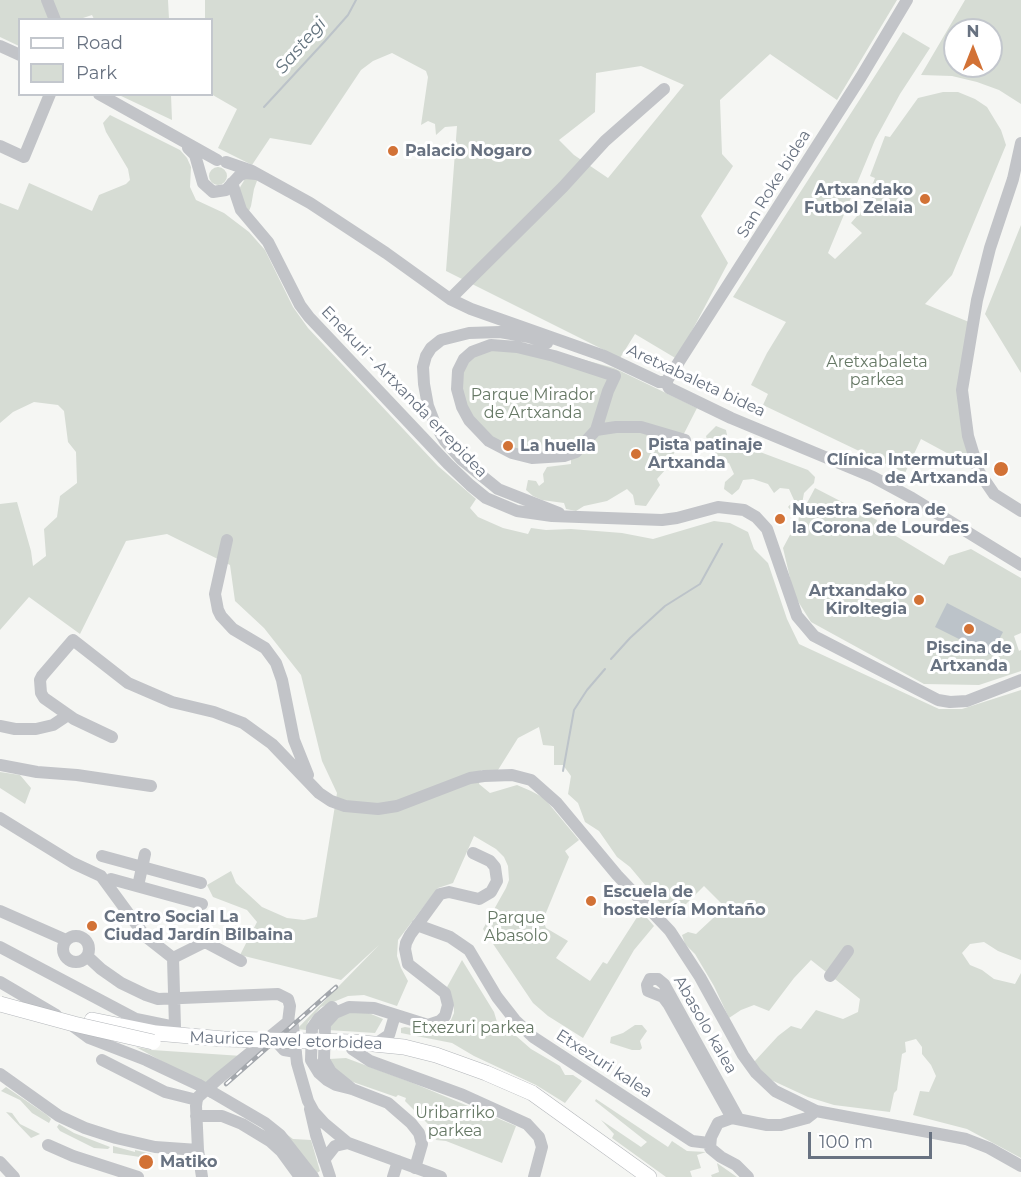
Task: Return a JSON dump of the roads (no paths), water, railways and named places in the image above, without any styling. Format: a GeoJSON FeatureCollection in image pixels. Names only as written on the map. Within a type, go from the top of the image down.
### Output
{"type":"FeatureCollection","features":[{"type":"Feature","properties":{"kind":"main road","name":"Maurice Ravel etorbidea"},"geometry":{"type":"LineString","coordinates":[[0,997],[156,1033],[201,1038],[353,1045],[432,1062],[500,1086],[545,1112],[635,1177]]}},
{"type":"Feature","properties":{"kind":"main road","name":"Maurice Ravel etorbidea"},"geometry":{"type":"LineString","coordinates":[[0,1004],[153,1042],[224,1048],[377,1043],[436,1055],[486,1072],[532,1093],[649,1177]]}},
{"type":"Feature","properties":{"kind":"street"},"geometry":{"type":"LineString","coordinates":[[47,0],[54,18]]}},
{"type":"Feature","properties":{"kind":"street","name":"San Roke bidea"},"geometry":{"type":"LineString","coordinates":[[666,382],[855,87],[907,0]]}},
{"type":"Feature","properties":{"kind":"street"},"geometry":{"type":"LineString","coordinates":[[0,46],[18,54]]}},
{"type":"Feature","properties":{"kind":"street"},"geometry":{"type":"LineString","coordinates":[[450,299],[563,187],[605,141],[664,89]]}},
{"type":"Feature","properties":{"kind":"street"},"geometry":{"type":"LineString","coordinates":[[0,146],[24,157],[49,96]]}},
{"type":"Feature","properties":{"kind":"street","name":"Aretxabaleta bidea"},"geometry":{"type":"LineString","coordinates":[[102,96],[179,140],[222,161],[260,175],[310,203],[450,299],[471,309],[534,330],[621,364],[659,382],[666,382],[669,388],[731,418],[873,477],[1021,565]]}},
{"type":"Feature","properties":{"kind":"street"},"geometry":{"type":"LineString","coordinates":[[179,140],[195,155],[203,183],[243,214]]}},
{"type":"Feature","properties":{"kind":"street"},"geometry":{"type":"LineString","coordinates":[[1021,144],[1013,179],[977,300],[962,390],[968,436],[979,472],[994,494],[1021,511]]}},
{"type":"Feature","properties":{"kind":"street"},"geometry":{"type":"LineString","coordinates":[[202,174],[209,163],[222,161],[234,174],[232,183]]}},
{"type":"Feature","properties":{"kind":"street"},"geometry":{"type":"LineString","coordinates":[[213,192],[222,192],[245,173],[260,175]]}},
{"type":"Feature","properties":{"kind":"street","name":"Enekuri - Artxanda errepidea"},"geometry":{"type":"LineString","coordinates":[[232,183],[243,214],[268,242],[300,305],[309,317],[460,476],[486,498],[517,511],[626,519],[662,520],[718,507],[738,508],[750,513],[761,522],[772,539],[797,616],[803,626],[814,636],[931,697],[950,702],[967,701],[1021,680]]}},
{"type":"Feature","properties":{"kind":"street"},"geometry":{"type":"LineString","coordinates":[[566,516],[498,489],[461,459],[445,441],[428,406],[423,384],[423,367],[426,356],[431,348],[441,340],[469,333],[500,332],[529,337],[613,364],[621,364]]}},
{"type":"Feature","properties":{"kind":"street"},"geometry":{"type":"LineString","coordinates":[[596,430],[615,376],[517,346],[491,345],[472,352],[464,359],[458,370],[457,389],[462,407],[469,420],[489,441],[513,453],[532,458],[564,456],[576,452],[596,430],[616,427],[641,427],[685,440]]}},
{"type":"Feature","properties":{"kind":"street"},"geometry":{"type":"LineString","coordinates":[[227,540],[215,594],[218,610],[233,629],[265,648],[276,663],[282,680],[294,740],[311,784]]}},
{"type":"Feature","properties":{"kind":"street"},"geometry":{"type":"LineString","coordinates":[[112,737],[68,715],[44,698],[41,693],[40,680],[72,640],[128,683],[172,702],[214,712],[243,723],[272,744],[331,801],[345,806],[378,809],[397,806],[470,778],[498,775],[531,780],[557,802],[617,875],[670,931],[700,977],[743,1055],[756,1073],[775,1091],[816,1111],[955,1136],[989,1148],[1021,1166]]}},
{"type":"Feature","properties":{"kind":"street"},"geometry":{"type":"LineString","coordinates":[[0,726],[36,729],[53,725],[68,715]]}},
{"type":"Feature","properties":{"kind":"street"},"geometry":{"type":"LineString","coordinates":[[0,765],[37,772],[77,775],[151,786]]}},
{"type":"Feature","properties":{"kind":"street"},"geometry":{"type":"LineString","coordinates":[[0,818],[73,862],[101,876],[145,936],[173,958],[175,1027],[136,1019],[0,947]]}},
{"type":"Feature","properties":{"kind":"street"},"geometry":{"type":"LineString","coordinates":[[415,1168],[422,1144],[419,1133],[388,1103],[336,1085],[319,1072],[311,1060],[312,1028],[326,1011],[343,1002],[356,1001],[428,1024],[440,1021],[447,1011],[445,993],[408,963],[406,943],[440,894],[449,892],[479,899],[491,892],[497,881],[495,867],[490,861],[473,853]]}},
{"type":"Feature","properties":{"kind":"street"},"geometry":{"type":"LineString","coordinates":[[102,856],[144,860],[201,882]]}},
{"type":"Feature","properties":{"kind":"street"},"geometry":{"type":"LineString","coordinates":[[138,886],[144,860]]}},
{"type":"Feature","properties":{"kind":"street"},"geometry":{"type":"LineString","coordinates":[[108,884],[111,879],[202,904]]}},
{"type":"Feature","properties":{"kind":"street"},"geometry":{"type":"LineString","coordinates":[[0,911],[66,940]]}},
{"type":"Feature","properties":{"kind":"street","name":"Etxezuri kalea"},"geometry":{"type":"LineString","coordinates":[[417,925],[450,938],[469,950],[497,997],[514,1020],[533,1037],[692,1141],[709,1143]]}},
{"type":"Feature","properties":{"kind":"street"},"geometry":{"type":"LineString","coordinates":[[72,936],[84,938],[89,945],[87,956],[81,961],[69,960],[63,949],[66,940],[72,936]]}},
{"type":"Feature","properties":{"kind":"street"},"geometry":{"type":"LineString","coordinates":[[173,958],[207,943],[241,961]]}},
{"type":"Feature","properties":{"kind":"street"},"geometry":{"type":"LineString","coordinates":[[830,976],[848,951]]}},
{"type":"Feature","properties":{"kind":"street"},"geometry":{"type":"LineString","coordinates":[[87,956],[115,979],[158,999],[278,994],[288,999],[290,1006],[288,1022],[218,1079],[197,1100],[198,1150],[202,1177]]}},
{"type":"Feature","properties":{"kind":"street"},"geometry":{"type":"LineString","coordinates":[[58,978],[68,963]]}},
{"type":"Feature","properties":{"kind":"street","name":"Abasolo kalea"},"geometry":{"type":"LineString","coordinates":[[650,979],[658,979],[664,984],[735,1118],[669,1005],[663,997],[648,991],[647,985],[650,979]]}},
{"type":"Feature","properties":{"kind":"street"},"geometry":{"type":"LineString","coordinates":[[0,982],[92,1039],[146,1060],[199,1085],[265,1123],[280,1135],[313,1177]]}},
{"type":"Feature","properties":{"kind":"street"},"geometry":{"type":"LineString","coordinates":[[377,1043],[385,1039],[392,1029],[395,1015]]}},
{"type":"Feature","properties":{"kind":"street"},"geometry":{"type":"LineString","coordinates":[[288,1022],[293,1026],[296,1052],[308,1101],[330,1177]]}},
{"type":"Feature","properties":{"kind":"street"},"geometry":{"type":"LineString","coordinates":[[392,1029],[400,1046]]}},
{"type":"Feature","properties":{"kind":"street"},"geometry":{"type":"LineString","coordinates":[[275,1032],[274,1039],[284,1050],[296,1052]]}},
{"type":"Feature","properties":{"kind":"street"},"geometry":{"type":"LineString","coordinates":[[353,1045],[370,1061],[463,1095],[527,1124],[539,1137],[542,1147],[541,1159],[534,1177]]}},
{"type":"Feature","properties":{"kind":"street"},"geometry":{"type":"LineString","coordinates":[[102,1060],[165,1092],[197,1100]]}},
{"type":"Feature","properties":{"kind":"street"},"geometry":{"type":"LineString","coordinates":[[0,1074],[59,1116],[85,1128],[147,1146],[198,1150]]}},
{"type":"Feature","properties":{"kind":"street"},"geometry":{"type":"LineString","coordinates":[[308,1101],[324,1123],[348,1143],[441,1177]]}},
{"type":"Feature","properties":{"kind":"street"},"geometry":{"type":"LineString","coordinates":[[748,1177],[736,1165],[713,1152],[709,1143],[718,1123],[735,1118],[767,1125],[781,1125],[807,1118],[816,1111]]}},
{"type":"Feature","properties":{"kind":"street"},"geometry":{"type":"LineString","coordinates":[[196,1116],[222,1116],[242,1124],[275,1146],[300,1177]]}},
{"type":"Feature","properties":{"kind":"street"},"geometry":{"type":"LineString","coordinates":[[324,1160],[335,1146],[348,1143]]}},
{"type":"Feature","properties":{"kind":"street"},"geometry":{"type":"LineString","coordinates":[[48,1145],[82,1160],[138,1177]]}},
{"type":"Feature","properties":{"kind":"street"},"geometry":{"type":"LineString","coordinates":[[393,1177],[398,1161]]}},
{"type":"Feature","properties":{"kind":"street"},"geometry":{"type":"LineString","coordinates":[[0,1162],[14,1177]]}},
{"type":"Feature","properties":{"kind":"waterway","name":"Sastegi"},"geometry":{"type":"LineString","coordinates":[[264,107],[348,15],[356,0]]}},
{"type":"Feature","properties":{"kind":"waterway"},"geometry":{"type":"LineString","coordinates":[[611,659],[665,606],[700,584],[722,544]]}},
{"type":"Feature","properties":{"kind":"waterway"},"geometry":{"type":"LineString","coordinates":[[563,771],[574,710],[605,669]]}},
{"type":"Feature","properties":{"kind":"railway"},"geometry":{"type":"LineString","coordinates":[[226,1084],[336,987]]}},
{"type":"Feature","properties":{"kind":"place","name":"Palacio Nogaro"},"geometry":{"type":"Point","coordinates":[393,151]}},
{"type":"Feature","properties":{"kind":"place","name":"Artxandako Futbol Zelaia"},"geometry":{"type":"Point","coordinates":[925,199]}},
{"type":"Feature","properties":{"kind":"place","name":"La huella"},"geometry":{"type":"Point","coordinates":[508,446]}},
{"type":"Feature","properties":{"kind":"place","name":"Pista patinaje Artxanda"},"geometry":{"type":"Point","coordinates":[636,454]}},
{"type":"Feature","properties":{"kind":"place","name":"Clínica Intermutual de Artxanda"},"geometry":{"type":"Point","coordinates":[1001,469]}},
{"type":"Feature","properties":{"kind":"place","name":"Nuestra Señora de la Corona de Lourdes"},"geometry":{"type":"Point","coordinates":[780,519]}},
{"type":"Feature","properties":{"kind":"place","name":"Artxandako Kiroltegia"},"geometry":{"type":"Point","coordinates":[919,600]}},
{"type":"Feature","properties":{"kind":"place","name":"Piscina de Artxanda"},"geometry":{"type":"Point","coordinates":[969,629]}},
{"type":"Feature","properties":{"kind":"place","name":"Escuela de hostelería Montaño"},"geometry":{"type":"Point","coordinates":[591,901]}},
{"type":"Feature","properties":{"kind":"place","name":"Centro Social La Ciudad Jardín Bilbaina"},"geometry":{"type":"Point","coordinates":[92,926]}},
{"type":"Feature","properties":{"kind":"place","name":"Matiko"},"geometry":{"type":"Point","coordinates":[146,1162]}},
{"type":"Feature","properties":{"kind":"park label","name":"Aretxabaleta parkea"},"geometry":{"type":"Point","coordinates":[877,371]}},
{"type":"Feature","properties":{"kind":"park label","name":"Parque Mirador de Artxanda"},"geometry":{"type":"Point","coordinates":[533,404]}},
{"type":"Feature","properties":{"kind":"park label","name":"Parque Abasolo"},"geometry":{"type":"Point","coordinates":[516,927]}},
{"type":"Feature","properties":{"kind":"park label","name":"Etxezuri parkea"},"geometry":{"type":"Point","coordinates":[473,1028]}},
{"type":"Feature","properties":{"kind":"park label","name":"Uribarriko parkea"},"geometry":{"type":"Point","coordinates":[455,1122]}}]}
